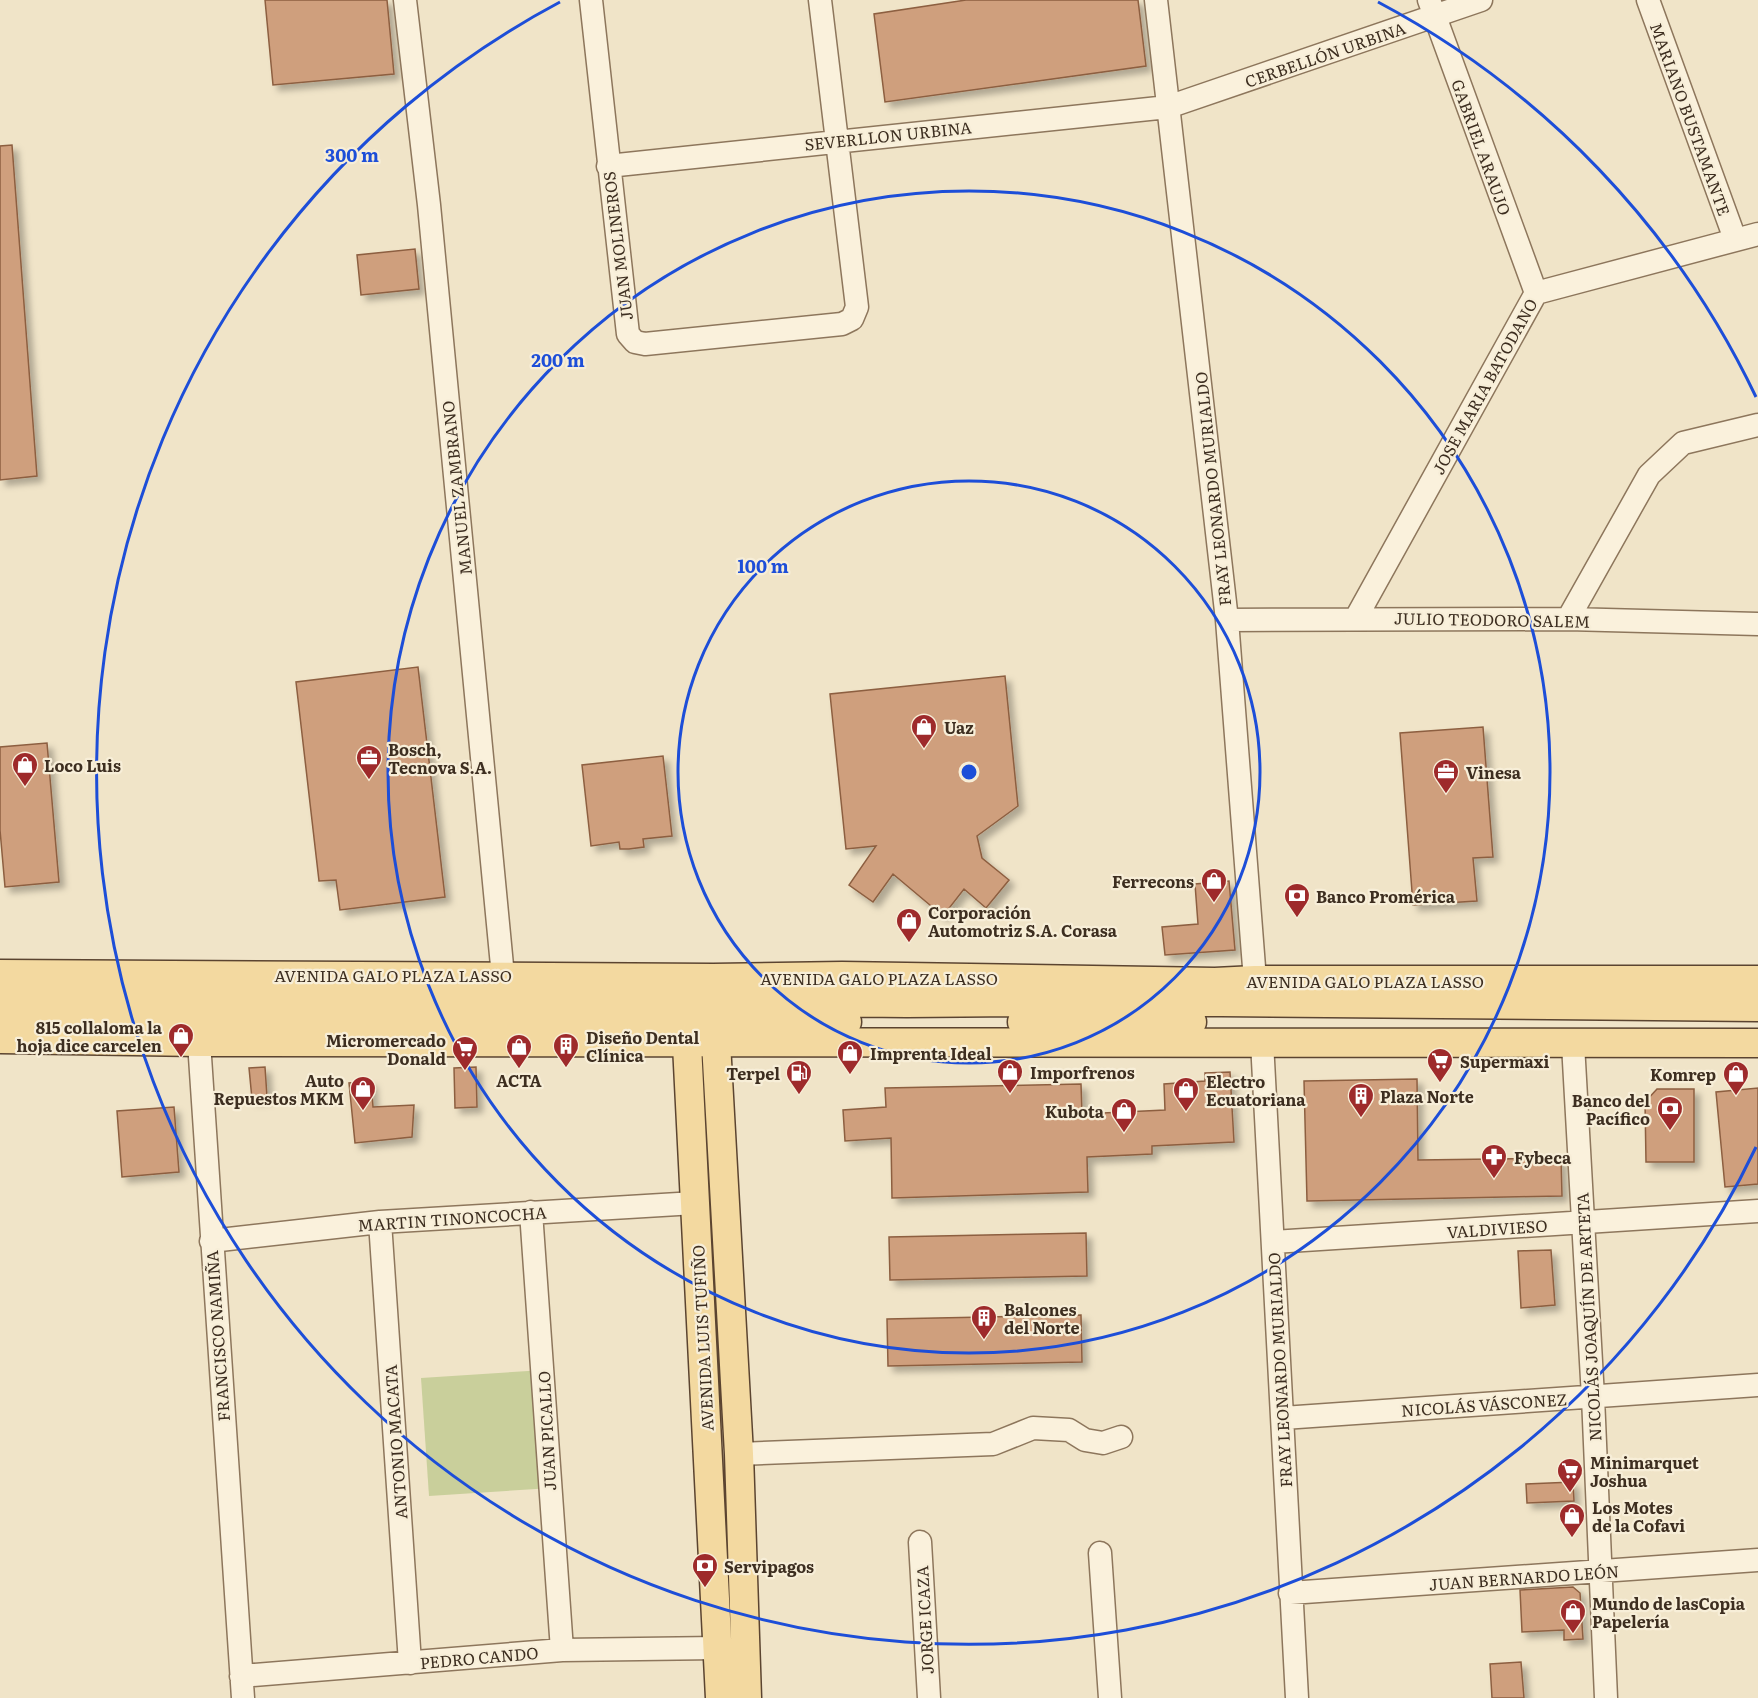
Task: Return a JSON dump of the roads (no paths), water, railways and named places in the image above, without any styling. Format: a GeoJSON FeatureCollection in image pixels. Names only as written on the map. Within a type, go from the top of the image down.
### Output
{"type":"FeatureCollection","features":[{"type":"Feature","properties":{"kind":"main road","name":"AVENIDA GALO PLAZA LASSO"},"geometry":{"type":"LineString","coordinates":[[0,974],[197,1007],[714,1011],[1121,1001],[1758,1007]]}},
{"type":"Feature","properties":{"kind":"main road","name":"AVENIDA GALO PLAZA LASSO"},"geometry":{"type":"LineString","coordinates":[[0,1018],[197,1007],[503,976],[685,1011]]}},
{"type":"Feature","properties":{"kind":"main road","name":"AVENIDA GALO PLAZA LASSO"},"geometry":{"type":"LineString","coordinates":[[714,1011],[842,976],[1215,982],[1255,980],[1758,980]]}},
{"type":"Feature","properties":{"kind":"main road","name":"AVENIDA GALO PLAZA LASSO"},"geometry":{"type":"LineString","coordinates":[[0,998],[197,1007],[714,1011],[1758,1026]]}},
{"type":"Feature","properties":{"kind":"main road","name":"AVENIDA GALO PLAZA LASSO"},"geometry":{"type":"LineString","coordinates":[[0,1039],[197,1007]]}},
{"type":"Feature","properties":{"kind":"main road","name":"AVENIDA LUIS TUFIÑO"},"geometry":{"type":"LineString","coordinates":[[685,1011],[717,1648],[733,1693]]}},
{"type":"Feature","properties":{"kind":"main road","name":"AVENIDA GALO PLAZA LASSO"},"geometry":{"type":"LineString","coordinates":[[714,1011],[1262,1042],[1758,1043]]}},
{"type":"Feature","properties":{"kind":"main road","name":"AVENIDA LUIS TUFIÑO"},"geometry":{"type":"LineString","coordinates":[[714,1011],[739,1454],[733,1693]]}},
{"type":"Feature","properties":{"kind":"street","name":"MANUEL ZAMBRANO"},"geometry":{"type":"LineString","coordinates":[[405,0],[429,205],[503,976]]}},
{"type":"Feature","properties":{"kind":"street","name":"JUAN MOLINEROS"},"geometry":{"type":"LineString","coordinates":[[591,0],[628,334],[635,342],[645,344],[831,325],[852,319],[857,307],[836,140]]}},
{"type":"Feature","properties":{"kind":"street"},"geometry":{"type":"LineString","coordinates":[[820,0],[836,140]]}},
{"type":"Feature","properties":{"kind":"street","name":"FRAY LEONARDO MURIALDO"},"geometry":{"type":"LineString","coordinates":[[1156,0],[1227,620],[1255,980]]}},
{"type":"Feature","properties":{"kind":"street","name":"CERBELLÓN URBINA"},"geometry":{"type":"LineString","coordinates":[[1168,107],[1432,8],[1481,0]]}},
{"type":"Feature","properties":{"kind":"street","name":"MARIANO BUSTAMANTE"},"geometry":{"type":"LineString","coordinates":[[1648,0],[1735,239]]}},
{"type":"Feature","properties":{"kind":"street","name":"GABRIEL ARAUJO"},"geometry":{"type":"LineString","coordinates":[[1432,8],[1536,293]]}},
{"type":"Feature","properties":{"kind":"street","name":"SEVERLLON URBINA"},"geometry":{"type":"LineString","coordinates":[[608,166],[836,140],[1168,107]]}},
{"type":"Feature","properties":{"kind":"street","name":"JOSE MARIA BATODANO"},"geometry":{"type":"LineString","coordinates":[[1356,618],[1536,293],[1758,234]]}},
{"type":"Feature","properties":{"kind":"street"},"geometry":{"type":"LineString","coordinates":[[1568,619],[1649,474],[1683,443],[1758,424]]}},
{"type":"Feature","properties":{"kind":"street","name":"JULIO TEODORO SALEM"},"geometry":{"type":"LineString","coordinates":[[1227,620],[1568,619],[1758,624]]}},
{"type":"Feature","properties":{"kind":"street","name":"FRANCISCO NAMIÑA"},"geometry":{"type":"LineString","coordinates":[[197,1007],[243,1698]]}},
{"type":"Feature","properties":{"kind":"street","name":"FRAY LEONARDO MURIALDO"},"geometry":{"type":"LineString","coordinates":[[1262,1042],[1297,1698]]}},
{"type":"Feature","properties":{"kind":"street","name":"NICOLÁS JOAQUÍN DE ARTETA"},"geometry":{"type":"LineString","coordinates":[[1573,1044],[1593,1397],[1606,1698]]}},
{"type":"Feature","properties":{"kind":"street","name":"MARTIN TINONCOCHA"},"geometry":{"type":"LineString","coordinates":[[211,1241],[380,1222],[695,1203]]}},
{"type":"Feature","properties":{"kind":"street","name":"VALDIVIESO"},"geometry":{"type":"LineString","coordinates":[[1273,1242],[1758,1211]]}},
{"type":"Feature","properties":{"kind":"street","name":"JUAN PICALLO"},"geometry":{"type":"LineString","coordinates":[[531,1212],[562,1650]]}},
{"type":"Feature","properties":{"kind":"street","name":"ANTONIO MACATA"},"geometry":{"type":"LineString","coordinates":[[380,1222],[410,1663]]}},
{"type":"Feature","properties":{"kind":"street","name":"NICOLÁS VÁSCONEZ"},"geometry":{"type":"LineString","coordinates":[[1282,1418],[1758,1385]]}},
{"type":"Feature","properties":{"kind":"street"},"geometry":{"type":"LineString","coordinates":[[739,1454],[993,1444],[1033,1428],[1069,1430],[1085,1440],[1103,1443],[1121,1437]]}},
{"type":"Feature","properties":{"kind":"street","name":"JORGE ICAZA"},"geometry":{"type":"LineString","coordinates":[[920,1542],[929,1698]]}},
{"type":"Feature","properties":{"kind":"street"},"geometry":{"type":"LineString","coordinates":[[1100,1553],[1110,1698]]}},
{"type":"Feature","properties":{"kind":"street","name":"JUAN BERNARDO LEÓN"},"geometry":{"type":"LineString","coordinates":[[1290,1593],[1758,1560]]}},
{"type":"Feature","properties":{"kind":"street","name":"PEDRO CANDO"},"geometry":{"type":"LineString","coordinates":[[241,1676],[562,1650],[717,1648]]}},
{"type":"Feature","properties":{"kind":"place","name":"Uaz"},"geometry":{"type":"Point","coordinates":[924,750]}},
{"type":"Feature","properties":{"kind":"place","name":"Bosch, Tecnova S.A."},"geometry":{"type":"Point","coordinates":[369,781]}},
{"type":"Feature","properties":{"kind":"place","name":"Loco Luis"},"geometry":{"type":"Point","coordinates":[25,788]}},
{"type":"Feature","properties":{"kind":"place","name":"Vinesa"},"geometry":{"type":"Point","coordinates":[1446,795]}},
{"type":"Feature","properties":{"kind":"place","name":"Ferrecons"},"geometry":{"type":"Point","coordinates":[1214,904]}},
{"type":"Feature","properties":{"kind":"place","name":"Banco Promérica"},"geometry":{"type":"Point","coordinates":[1297,919]}},
{"type":"Feature","properties":{"kind":"place","name":"Corporación Automotriz S.A. Corasa"},"geometry":{"type":"Point","coordinates":[909,944]}},
{"type":"Feature","properties":{"kind":"place","name":"815 collaloma la hoja dice carcelen"},"geometry":{"type":"Point","coordinates":[181,1059]}},
{"type":"Feature","properties":{"kind":"place","name":"Diseño Dental Clínica"},"geometry":{"type":"Point","coordinates":[566,1069]}},
{"type":"Feature","properties":{"kind":"place","name":"ACTA"},"geometry":{"type":"Point","coordinates":[519,1070]}},
{"type":"Feature","properties":{"kind":"place","name":"Micromercado Donald"},"geometry":{"type":"Point","coordinates":[465,1072]}},
{"type":"Feature","properties":{"kind":"place","name":"Imprenta Ideal"},"geometry":{"type":"Point","coordinates":[850,1076]}},
{"type":"Feature","properties":{"kind":"place","name":"Supermaxi"},"geometry":{"type":"Point","coordinates":[1440,1084]}},
{"type":"Feature","properties":{"kind":"place","name":"Imporfrenos"},"geometry":{"type":"Point","coordinates":[1010,1095]}},
{"type":"Feature","properties":{"kind":"place","name":"Terpel"},"geometry":{"type":"Point","coordinates":[799,1096]}},
{"type":"Feature","properties":{"kind":"place","name":"Komrep"},"geometry":{"type":"Point","coordinates":[1736,1097]}},
{"type":"Feature","properties":{"kind":"place","name":"Auto Repuestos MKM"},"geometry":{"type":"Point","coordinates":[363,1112]}},
{"type":"Feature","properties":{"kind":"place","name":"Electro Ecuatoriana"},"geometry":{"type":"Point","coordinates":[1186,1113]}},
{"type":"Feature","properties":{"kind":"place","name":"Plaza Norte"},"geometry":{"type":"Point","coordinates":[1361,1119]}},
{"type":"Feature","properties":{"kind":"place","name":"Banco del Pacífico"},"geometry":{"type":"Point","coordinates":[1670,1132]}},
{"type":"Feature","properties":{"kind":"place","name":"Kubota"},"geometry":{"type":"Point","coordinates":[1124,1134]}},
{"type":"Feature","properties":{"kind":"place","name":"Fybeca"},"geometry":{"type":"Point","coordinates":[1494,1180]}},
{"type":"Feature","properties":{"kind":"place","name":"Balcones del Norte"},"geometry":{"type":"Point","coordinates":[984,1341]}},
{"type":"Feature","properties":{"kind":"place","name":"Minimarquet Joshua"},"geometry":{"type":"Point","coordinates":[1570,1494]}},
{"type":"Feature","properties":{"kind":"place","name":"Los Motes de la Cofavi"},"geometry":{"type":"Point","coordinates":[1572,1539]}},
{"type":"Feature","properties":{"kind":"place","name":"Servipagos"},"geometry":{"type":"Point","coordinates":[705,1589]}},
{"type":"Feature","properties":{"kind":"place","name":"Mundo de lasCopia Papelería"},"geometry":{"type":"Point","coordinates":[1573,1635]}}]}
